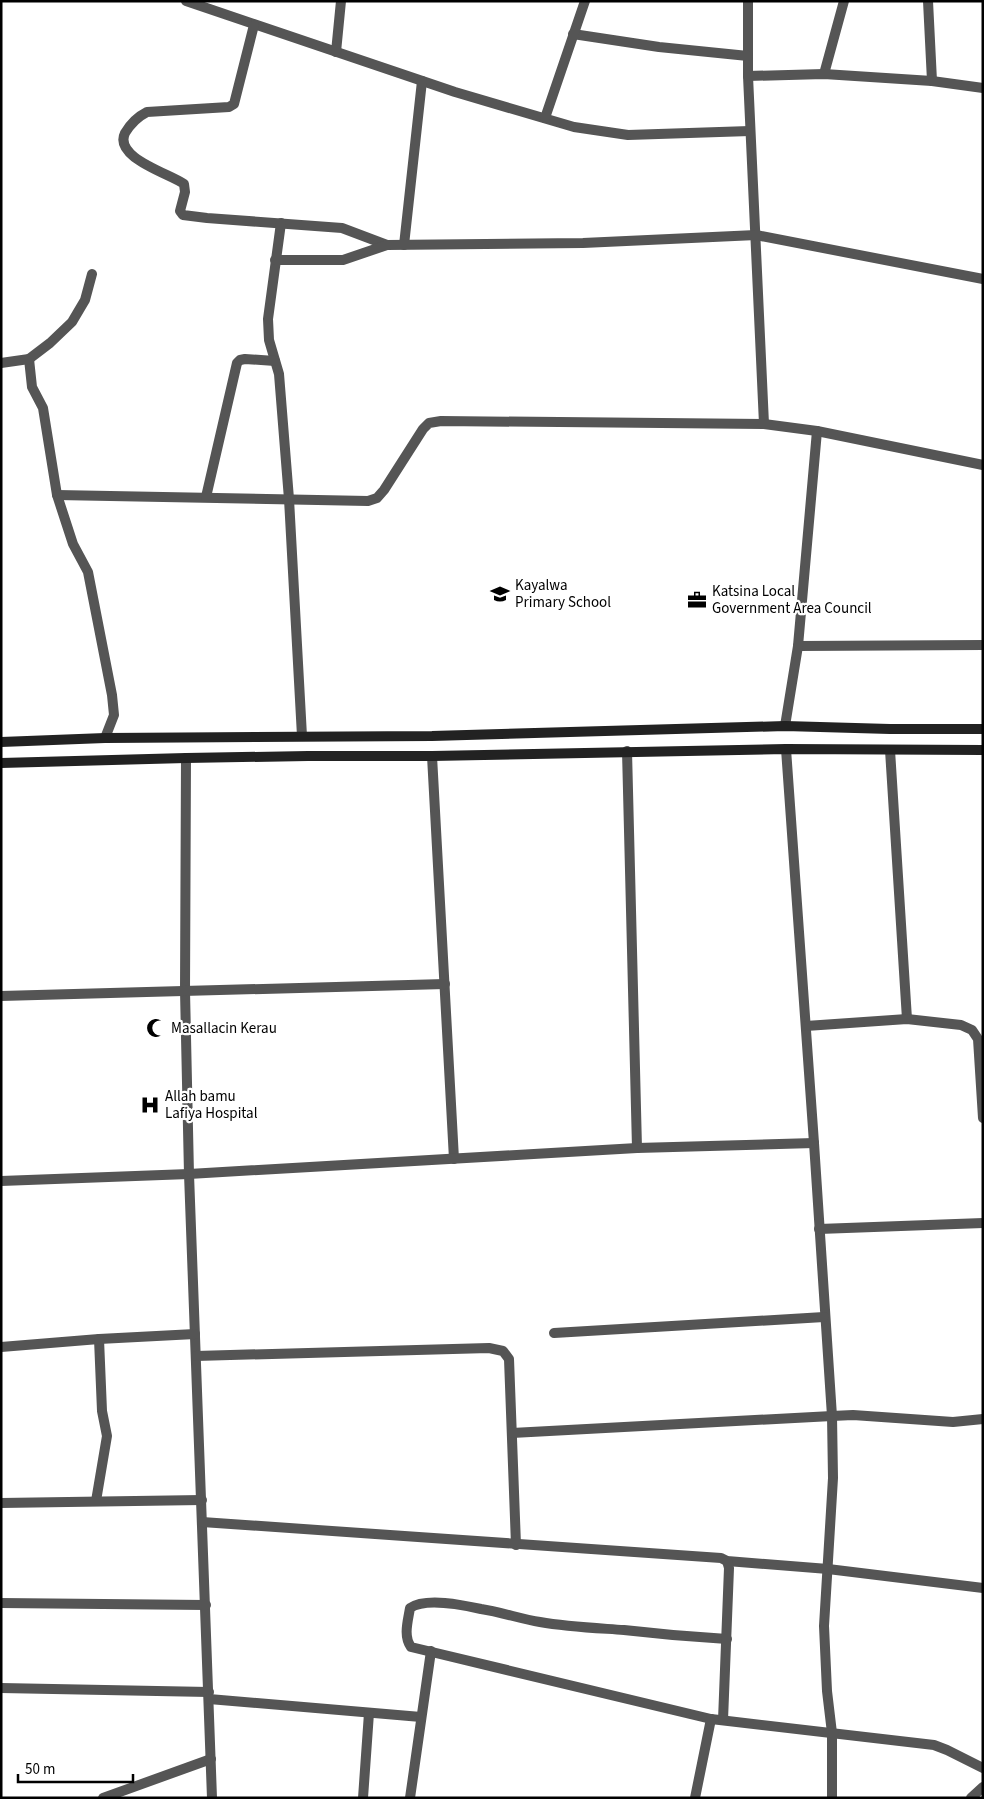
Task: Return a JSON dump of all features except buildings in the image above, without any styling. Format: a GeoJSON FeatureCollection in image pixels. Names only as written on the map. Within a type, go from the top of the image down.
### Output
{"type":"FeatureCollection","features":[{"type":"Feature","properties":{"kind":"main road"},"geometry":{"type":"LineString","coordinates":[[1,742],[105,738],[432,736],[785,726],[983,729]]}},
{"type":"Feature","properties":{"kind":"main road"},"geometry":{"type":"LineString","coordinates":[[1,763],[626,751],[786,749],[983,750]]}},
{"type":"Feature","properties":{"kind":"street"},"geometry":{"type":"LineString","coordinates":[[186,1],[422,81],[574,127],[628,135],[750,131]]}},
{"type":"Feature","properties":{"kind":"street"},"geometry":{"type":"LineString","coordinates":[[336,52],[341,1]]}},
{"type":"Feature","properties":{"kind":"street"},"geometry":{"type":"LineString","coordinates":[[544,118],[585,1]]}},
{"type":"Feature","properties":{"kind":"street"},"geometry":{"type":"LineString","coordinates":[[748,1],[750,131],[764,424]]}},
{"type":"Feature","properties":{"kind":"street"},"geometry":{"type":"LineString","coordinates":[[824,74],[844,1]]}},
{"type":"Feature","properties":{"kind":"street"},"geometry":{"type":"LineString","coordinates":[[928,1],[932,81]]}},
{"type":"Feature","properties":{"kind":"street"},"geometry":{"type":"LineString","coordinates":[[254,24],[234,104],[229,107],[147,112],[136,117],[123,138],[124,146],[149,167],[184,184],[180,211],[183,215],[342,228],[387,245]]}},
{"type":"Feature","properties":{"kind":"street"},"geometry":{"type":"LineString","coordinates":[[573,34],[659,47],[748,56]]}},
{"type":"Feature","properties":{"kind":"street"},"geometry":{"type":"LineString","coordinates":[[748,76],[824,74],[932,81],[983,88]]}},
{"type":"Feature","properties":{"kind":"street"},"geometry":{"type":"LineString","coordinates":[[404,244],[422,81]]}},
{"type":"Feature","properties":{"kind":"street"},"geometry":{"type":"LineString","coordinates":[[281,223],[268,319],[269,340],[278,374],[289,499],[302,736]]}},
{"type":"Feature","properties":{"kind":"street"},"geometry":{"type":"LineString","coordinates":[[275,260],[343,260],[387,245],[404,244],[583,243],[756,235],[983,279]]}},
{"type":"Feature","properties":{"kind":"street"},"geometry":{"type":"LineString","coordinates":[[1,363],[29,359],[50,343],[72,322],[85,300],[92,274]]}},
{"type":"Feature","properties":{"kind":"street"},"geometry":{"type":"LineString","coordinates":[[29,359],[32,387],[43,408],[57,494],[73,544],[88,572],[92,591],[112,695],[114,715],[105,738]]}},
{"type":"Feature","properties":{"kind":"street"},"geometry":{"type":"LineString","coordinates":[[206,497],[237,363],[245,359],[275,361]]}},
{"type":"Feature","properties":{"kind":"street"},"geometry":{"type":"LineString","coordinates":[[57,494],[368,501],[377,498],[423,429],[429,423],[441,421],[764,424],[817,431],[983,465]]}},
{"type":"Feature","properties":{"kind":"street"},"geometry":{"type":"LineString","coordinates":[[785,726],[798,646],[817,431]]}},
{"type":"Feature","properties":{"kind":"street"},"geometry":{"type":"LineString","coordinates":[[798,646],[983,645]]}},
{"type":"Feature","properties":{"kind":"street"},"geometry":{"type":"LineString","coordinates":[[786,749],[832,1416],[833,1478],[824,1626],[827,1691],[832,1733],[832,1798]]}},
{"type":"Feature","properties":{"kind":"street"},"geometry":{"type":"LineString","coordinates":[[890,750],[907,1019]]}},
{"type":"Feature","properties":{"kind":"street"},"geometry":{"type":"LineString","coordinates":[[626,751],[637,1148]]}},
{"type":"Feature","properties":{"kind":"street"},"geometry":{"type":"LineString","coordinates":[[432,756],[454,1159]]}},
{"type":"Feature","properties":{"kind":"street"},"geometry":{"type":"LineString","coordinates":[[186,758],[185,991],[189,1174],[212,1798]]}},
{"type":"Feature","properties":{"kind":"street"},"geometry":{"type":"LineString","coordinates":[[1,996],[444,984]]}},
{"type":"Feature","properties":{"kind":"street"},"geometry":{"type":"LineString","coordinates":[[806,1026],[907,1019],[961,1025],[972,1030],[978,1038],[983,1118]]}},
{"type":"Feature","properties":{"kind":"street"},"geometry":{"type":"LineString","coordinates":[[1,1181],[189,1174],[637,1148],[814,1143]]}},
{"type":"Feature","properties":{"kind":"street"},"geometry":{"type":"LineString","coordinates":[[819,1229],[983,1223]]}},
{"type":"Feature","properties":{"kind":"street"},"geometry":{"type":"LineString","coordinates":[[554,1333],[824,1317]]}},
{"type":"Feature","properties":{"kind":"street"},"geometry":{"type":"LineString","coordinates":[[1,1347],[195,1334]]}},
{"type":"Feature","properties":{"kind":"street"},"geometry":{"type":"LineString","coordinates":[[96,1502],[107,1436],[102,1411],[99,1339]]}},
{"type":"Feature","properties":{"kind":"street"},"geometry":{"type":"LineString","coordinates":[[196,1356],[489,1348],[503,1351],[509,1359],[516,1545]]}},
{"type":"Feature","properties":{"kind":"street"},"geometry":{"type":"LineString","coordinates":[[512,1434],[852,1415],[953,1422],[983,1419]]}},
{"type":"Feature","properties":{"kind":"street"},"geometry":{"type":"LineString","coordinates":[[1,1502],[202,1500]]}},
{"type":"Feature","properties":{"kind":"street"},"geometry":{"type":"LineString","coordinates":[[202,1522],[721,1558],[727,1561],[828,1569],[983,1588]]}},
{"type":"Feature","properties":{"kind":"street"},"geometry":{"type":"LineString","coordinates":[[723,1720],[729,1568],[727,1561]]}},
{"type":"Feature","properties":{"kind":"street"},"geometry":{"type":"LineString","coordinates":[[1,1603],[206,1605]]}},
{"type":"Feature","properties":{"kind":"street"},"geometry":{"type":"LineString","coordinates":[[726,1639],[692,1638],[538,1622],[472,1607],[441,1603],[415,1604],[410,1608],[406,1634],[407,1642],[411,1647],[711,1719],[934,1745],[983,1768]]}},
{"type":"Feature","properties":{"kind":"street"},"geometry":{"type":"LineString","coordinates":[[410,1798],[431,1651]]}},
{"type":"Feature","properties":{"kind":"street"},"geometry":{"type":"LineString","coordinates":[[1,1688],[209,1696],[421,1717]]}},
{"type":"Feature","properties":{"kind":"street"},"geometry":{"type":"LineString","coordinates":[[363,1798],[369,1713]]}},
{"type":"Feature","properties":{"kind":"street"},"geometry":{"type":"LineString","coordinates":[[696,1798],[711,1719]]}},
{"type":"Feature","properties":{"kind":"street"},"geometry":{"type":"LineString","coordinates":[[103,1798],[211,1759]]}},
{"type":"Feature","properties":{"kind":"street"},"geometry":{"type":"LineString","coordinates":[[971,1798],[983,1787]]}},
{"type":"Feature","properties":{"kind":"place","name":"Kayalwa Primary School"},"geometry":{"type":"Point","coordinates":[500,594]}},
{"type":"Feature","properties":{"kind":"place","name":"Katsina Local Government Area Council"},"geometry":{"type":"Point","coordinates":[697,600]}},
{"type":"Feature","properties":{"kind":"place","name":"Masallacin Kerau"},"geometry":{"type":"Point","coordinates":[156,1028]}},
{"type":"Feature","properties":{"kind":"place","name":"Allah bamu Lafiya Hospital"},"geometry":{"type":"Point","coordinates":[150,1105]}}]}
